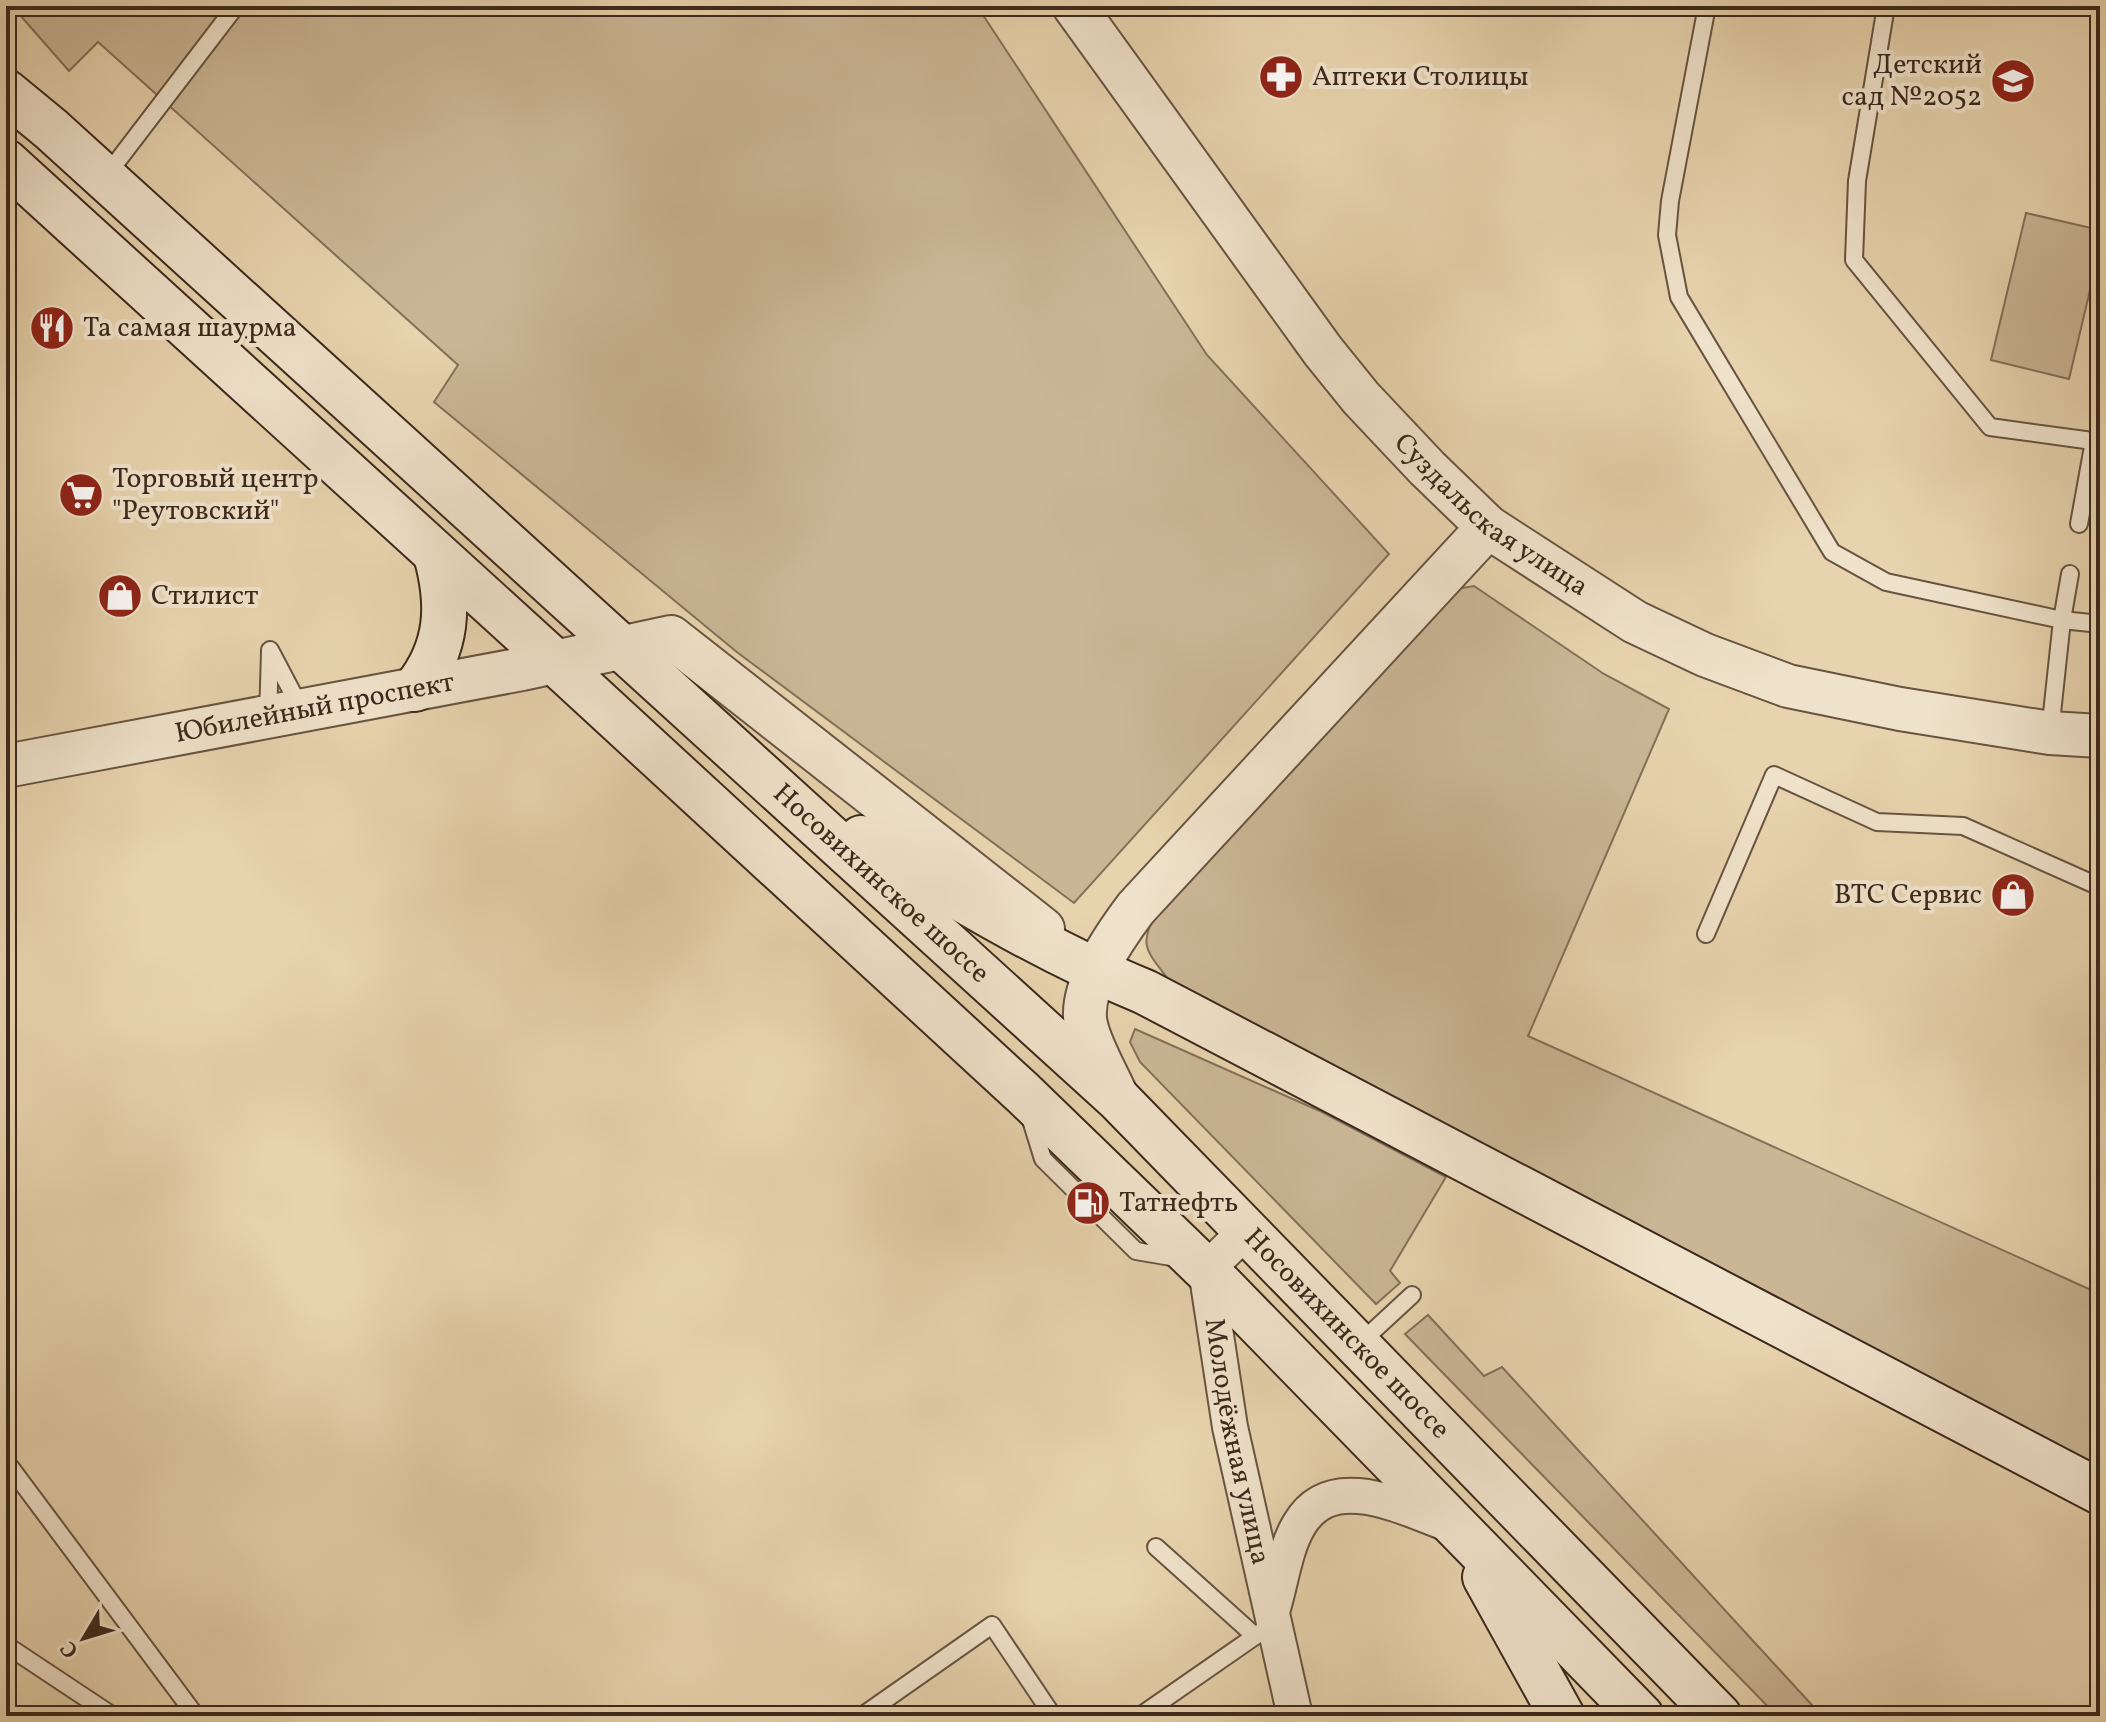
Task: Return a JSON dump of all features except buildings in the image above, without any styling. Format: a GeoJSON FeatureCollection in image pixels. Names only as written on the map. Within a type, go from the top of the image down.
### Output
{"type":"FeatureCollection","features":[{"type":"Feature","properties":{"kind":"main road","name":"Носовихинское шоссе"},"geometry":{"type":"LineString","coordinates":[[6,92],[105,178],[1118,1099],[1719,1716]]}},
{"type":"Feature","properties":{"kind":"main road","name":"Носовихинское шоссе"},"geometry":{"type":"LineString","coordinates":[[10,174],[556,663],[1023,1093],[1202,1266],[1641,1716]]}},
{"type":"Feature","properties":{"kind":"main road"},"geometry":{"type":"LineString","coordinates":[[415,689],[430,670],[438,652],[444,615],[442,575],[436,555]]}},
{"type":"Feature","properties":{"kind":"main road"},"geometry":{"type":"LineString","coordinates":[[761,774],[964,903],[1097,972],[1156,998],[2100,1492]]}},
{"type":"Feature","properties":{"kind":"main road"},"geometry":{"type":"LineString","coordinates":[[1456,1526],[1562,1716]]}},
{"type":"Feature","properties":{"kind":"street","name":"Суздальская улица"},"geometry":{"type":"LineString","coordinates":[[1074,6],[1318,345],[1361,398],[1417,458],[1488,527],[1635,622],[1705,655],[1788,686],[1900,709],[2050,733],[2100,736]]}},
{"type":"Feature","properties":{"kind":"street"},"geometry":{"type":"LineString","coordinates":[[1118,1099],[1085,1023],[1088,997],[1108,946],[1136,908],[1488,527]]}},
{"type":"Feature","properties":{"kind":"street","name":"Юбилейный проспект"},"geometry":{"type":"LineString","coordinates":[[6,766],[556,663],[671,637],[1097,972]]}},
{"type":"Feature","properties":{"kind":"street"},"geometry":{"type":"LineString","coordinates":[[1202,1266],[1246,1231]]}},
{"type":"Feature","properties":{"kind":"street","name":"Молодёжная улица"},"geometry":{"type":"LineString","coordinates":[[1202,1266],[1267,1624],[1295,1716]]}},
{"type":"Feature","properties":{"kind":"street","name":"Молодёжная улица"},"geometry":{"type":"LineString","coordinates":[[1267,1624],[1299,1525],[1311,1509],[1330,1498],[1369,1495],[1456,1526]]}},
{"type":"Feature","properties":{"kind":"lane"},"geometry":{"type":"LineString","coordinates":[[105,178],[236,6]]}},
{"type":"Feature","properties":{"kind":"lane"},"geometry":{"type":"LineString","coordinates":[[1707,6],[1670,201],[1667,235],[1679,297],[1832,552],[1886,582],[2062,620],[2100,624]]}},
{"type":"Feature","properties":{"kind":"lane"},"geometry":{"type":"LineString","coordinates":[[1886,6],[1857,181],[1854,260],[1990,427],[2097,442],[2079,524]]}},
{"type":"Feature","properties":{"kind":"lane"},"geometry":{"type":"LineString","coordinates":[[2050,733],[2070,574]]}},
{"type":"Feature","properties":{"kind":"lane"},"geometry":{"type":"LineString","coordinates":[[1706,934],[1774,775],[1877,822],[1963,826],[2100,887]]}},
{"type":"Feature","properties":{"kind":"lane"},"geometry":{"type":"LineString","coordinates":[[1358,1345],[1412,1295]]}},
{"type":"Feature","properties":{"kind":"lane"},"geometry":{"type":"LineString","coordinates":[[6,1466],[11,1468],[196,1716]]}},
{"type":"Feature","properties":{"kind":"lane"},"geometry":{"type":"LineString","coordinates":[[1140,1716],[1267,1624],[1156,1547]]}},
{"type":"Feature","properties":{"kind":"lane"},"geometry":{"type":"LineString","coordinates":[[862,1716],[992,1625],[1053,1716]]}},
{"type":"Feature","properties":{"kind":"lane"},"geometry":{"type":"LineString","coordinates":[[6,1645],[113,1716]]}},
{"type":"Feature","properties":{"kind":"shaded area"},"geometry":{"type":"Polygon","coordinates":[[[12,6],[977,6],[1207,355],[1389,554],[1074,903],[738,653],[434,402],[458,365],[98,42],[69,71],[12,6]]]}},
{"type":"Feature","properties":{"kind":"shaded area"},"geometry":{"type":"Polygon","coordinates":[[[2026,213],[2100,230],[2100,248],[2069,379],[1991,360],[2026,213]]]}},
{"type":"Feature","properties":{"kind":"shaded area"},"geometry":{"type":"Polygon","coordinates":[[[1474,586],[1604,674],[1669,709],[1528,1036],[2100,1294],[2100,1472],[1168,979],[1150,955],[1147,933],[1156,913],[1451,590],[1474,586]]]}},
{"type":"Feature","properties":{"kind":"shaded area"},"geometry":{"type":"Polygon","coordinates":[[[1135,1029],[1322,1112],[1446,1177],[1390,1271],[1400,1283],[1376,1304],[1140,1062],[1130,1042],[1135,1029]]]}},
{"type":"Feature","properties":{"kind":"shaded area"},"geometry":{"type":"Polygon","coordinates":[[[1428,1315],[1484,1376],[1502,1367],[1822,1716],[1777,1716],[1405,1334],[1428,1315]]]}},
{"type":"Feature","properties":{"kind":"place","name":"Аптеки Столицы"},"geometry":{"type":"Point","coordinates":[1281,77]}},
{"type":"Feature","properties":{"kind":"place","name":"Детский сад №2052"},"geometry":{"type":"Point","coordinates":[2013,81]}},
{"type":"Feature","properties":{"kind":"place","name":"Та самая шаурма"},"geometry":{"type":"Point","coordinates":[52,328]}},
{"type":"Feature","properties":{"kind":"place","name":"Торговый центр \"Реутовский\""},"geometry":{"type":"Point","coordinates":[81,495]}},
{"type":"Feature","properties":{"kind":"place","name":"Стилист"},"geometry":{"type":"Point","coordinates":[120,596]}},
{"type":"Feature","properties":{"kind":"place","name":"ВТС Сервис"},"geometry":{"type":"Point","coordinates":[2013,895]}},
{"type":"Feature","properties":{"kind":"place","name":"Татнефть"},"geometry":{"type":"Point","coordinates":[1088,1203]}}]}
